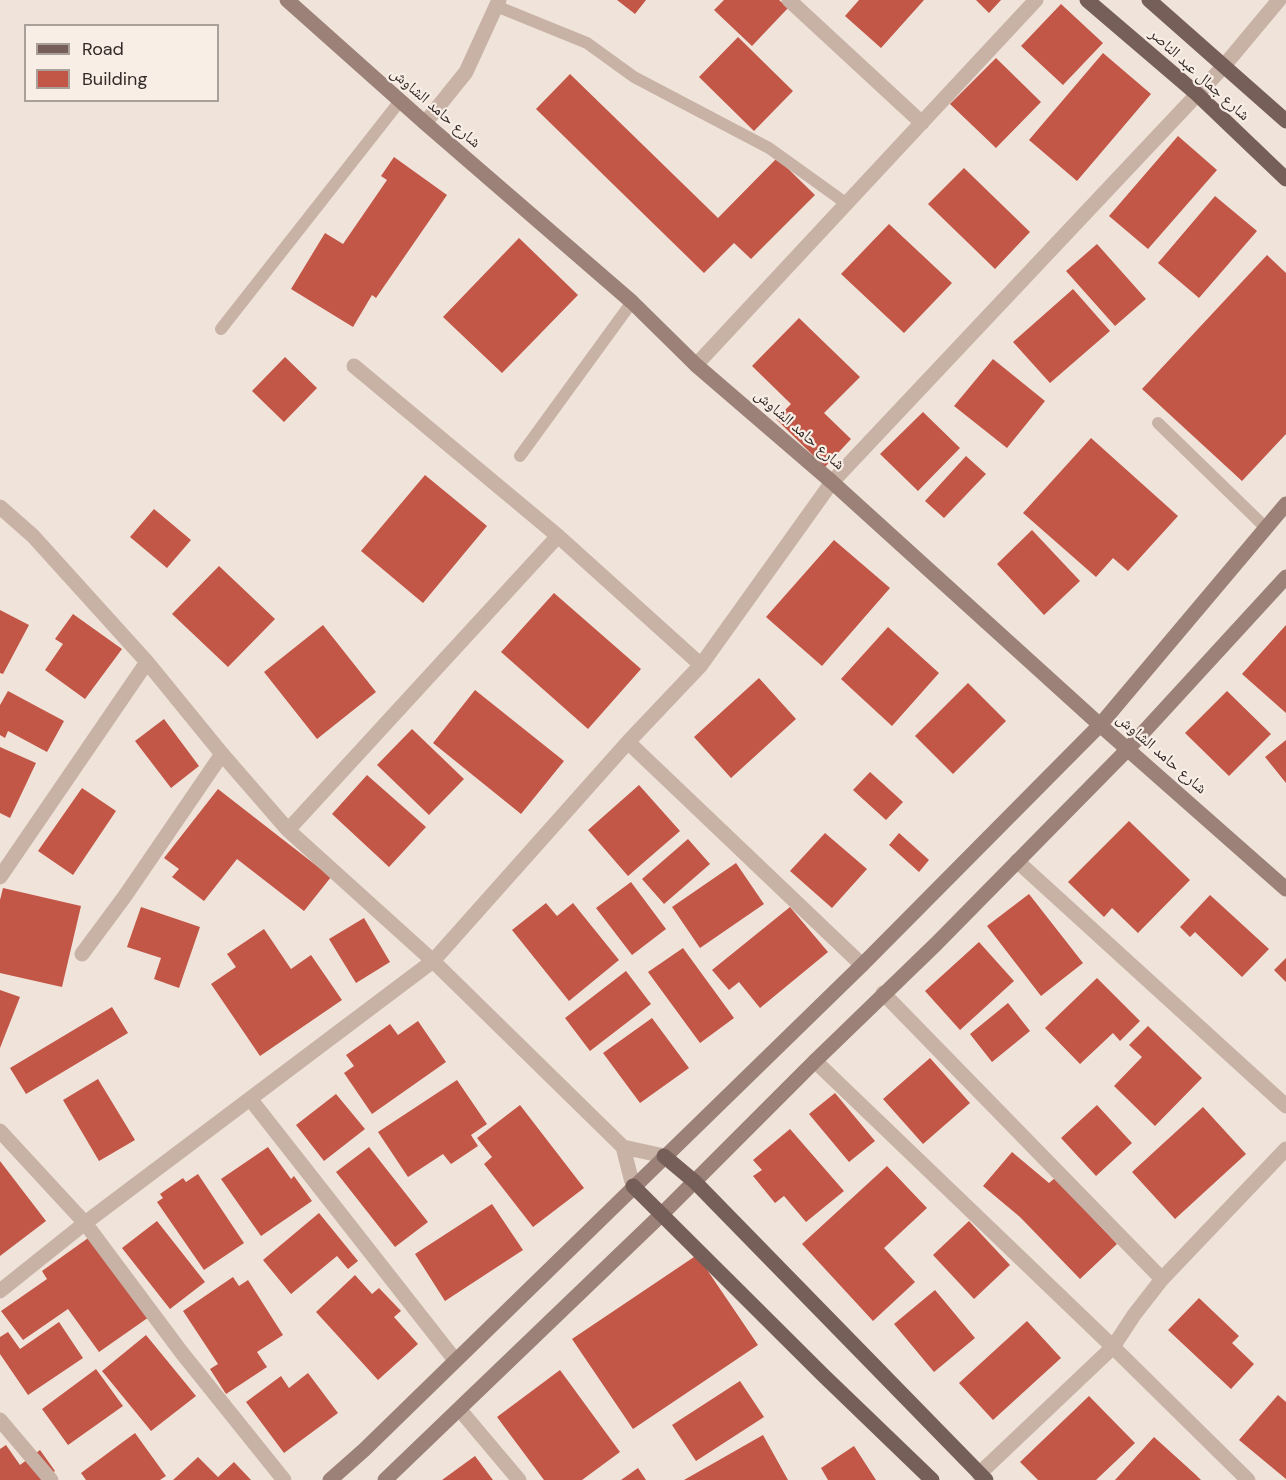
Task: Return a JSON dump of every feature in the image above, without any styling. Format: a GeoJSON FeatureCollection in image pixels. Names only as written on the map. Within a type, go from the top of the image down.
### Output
{"type":"FeatureCollection","features":[{"type":"Feature","properties":{"kind":"main road","name":"شارع حامد الشاوش"},"geometry":{"type":"LineString","coordinates":[[286,0],[632,302],[696,365],[832,482],[1286,889]]}},
{"type":"Feature","properties":{"kind":"main road","name":"شارع جمال عبد الناصر"},"geometry":{"type":"LineString","coordinates":[[1087,0],[1197,94],[1286,179]]}},
{"type":"Feature","properties":{"kind":"main road","name":"شارع جمال عبد الناصر"},"geometry":{"type":"LineString","coordinates":[[1149,0],[1286,121]]}},
{"type":"Feature","properties":{"kind":"main road"},"geometry":{"type":"LineString","coordinates":[[330,1480],[862,965],[1100,724],[1286,504]]}},
{"type":"Feature","properties":{"kind":"main road"},"geometry":{"type":"LineString","coordinates":[[385,1480],[695,1182],[883,993],[936,944],[1128,749],[1286,578]]}},
{"type":"Feature","properties":{"kind":"main road"},"geometry":{"type":"LineString","coordinates":[[664,1156],[695,1182],[982,1477]]}},
{"type":"Feature","properties":{"kind":"main road"},"geometry":{"type":"LineString","coordinates":[[633,1186],[932,1480]]}},
{"type":"Feature","properties":{"kind":"street"},"geometry":{"type":"LineString","coordinates":[[789,0],[922,123]]}},
{"type":"Feature","properties":{"kind":"street"},"geometry":{"type":"LineString","coordinates":[[696,365],[1036,0]]}},
{"type":"Feature","properties":{"kind":"street"},"geometry":{"type":"LineString","coordinates":[[0,1291],[85,1223],[433,962],[628,742],[700,665],[832,482],[1223,67],[1279,0]]}},
{"type":"Feature","properties":{"kind":"street"},"geometry":{"type":"LineString","coordinates":[[425,123],[466,72],[497,3]]}},
{"type":"Feature","properties":{"kind":"street"},"geometry":{"type":"LineString","coordinates":[[354,366],[558,536],[700,665]]}},
{"type":"Feature","properties":{"kind":"street"},"geometry":{"type":"LineString","coordinates":[[0,507],[33,536],[147,662],[288,830],[433,962],[623,1147],[633,1186]]}},
{"type":"Feature","properties":{"kind":"street"},"geometry":{"type":"LineString","coordinates":[[288,830],[558,536]]}},
{"type":"Feature","properties":{"kind":"street"},"geometry":{"type":"LineString","coordinates":[[0,877],[147,662]]}},
{"type":"Feature","properties":{"kind":"street"},"geometry":{"type":"LineString","coordinates":[[628,742],[862,965]]}},
{"type":"Feature","properties":{"kind":"street"},"geometry":{"type":"LineString","coordinates":[[82,954],[126,896],[222,754]]}},
{"type":"Feature","properties":{"kind":"street"},"geometry":{"type":"LineString","coordinates":[[1017,861],[1286,1106]]}},
{"type":"Feature","properties":{"kind":"street"},"geometry":{"type":"LineString","coordinates":[[883,993],[1162,1280]]}},
{"type":"Feature","properties":{"kind":"street"},"geometry":{"type":"LineString","coordinates":[[815,1061],[1248,1480]]}},
{"type":"Feature","properties":{"kind":"street"},"geometry":{"type":"LineString","coordinates":[[251,1100],[455,1360]]}},
{"type":"Feature","properties":{"kind":"street"},"geometry":{"type":"LineString","coordinates":[[0,1131],[85,1223],[182,1353],[284,1480]]}},
{"type":"Feature","properties":{"kind":"street"},"geometry":{"type":"LineString","coordinates":[[623,1147],[664,1156]]}},
{"type":"Feature","properties":{"kind":"street"},"geometry":{"type":"LineString","coordinates":[[982,1477],[1113,1347],[1134,1315],[1162,1280],[1286,1149]]}},
{"type":"Feature","properties":{"kind":"street"},"geometry":{"type":"LineString","coordinates":[[460,1410],[519,1480]]}},
{"type":"Feature","properties":{"kind":"street"},"geometry":{"type":"LineString","coordinates":[[0,1419],[51,1480]]}},
{"type":"Feature","properties":{"kind":"lane"},"geometry":{"type":"LineString","coordinates":[[497,3],[587,44],[634,77],[769,148],[847,204]]}},
{"type":"Feature","properties":{"kind":"lane"},"geometry":{"type":"LineString","coordinates":[[221,329],[400,101]]}},
{"type":"Feature","properties":{"kind":"lane"},"geometry":{"type":"LineString","coordinates":[[520,456],[632,302]]}},
{"type":"Feature","properties":{"kind":"lane"},"geometry":{"type":"LineString","coordinates":[[1158,423],[1265,527]]}},
{"type":"Feature","properties":{"kind":"building"},"geometry":{"type":"Polygon","coordinates":[[[617,0],[646,0],[635,14],[617,0]]]}},
{"type":"Feature","properties":{"kind":"building"},"geometry":{"type":"Polygon","coordinates":[[[724,0],[779,0],[788,8],[752,46],[714,10],[724,0]]]}},
{"type":"Feature","properties":{"kind":"building"},"geometry":{"type":"Polygon","coordinates":[[[859,0],[924,0],[881,48],[845,16],[859,0]]]}},
{"type":"Feature","properties":{"kind":"building"},"geometry":{"type":"Polygon","coordinates":[[[976,0],[1001,0],[989,13],[976,0]]]}},
{"type":"Feature","properties":{"kind":"building"},"geometry":{"type":"Polygon","coordinates":[[[1061,4],[1103,43],[1063,85],[1021,46],[1061,4]]]}},
{"type":"Feature","properties":{"kind":"building"},"geometry":{"type":"Polygon","coordinates":[[[738,37],[793,91],[754,131],[699,77],[738,37]]]}},
{"type":"Feature","properties":{"kind":"building"},"geometry":{"type":"Polygon","coordinates":[[[1103,53],[1151,94],[1077,181],[1029,140],[1103,53]]]}},
{"type":"Feature","properties":{"kind":"building"},"geometry":{"type":"Polygon","coordinates":[[[996,58],[1041,102],[996,148],[950,104],[996,58]]]}},
{"type":"Feature","properties":{"kind":"building"},"geometry":{"type":"Polygon","coordinates":[[[570,74],[718,218],[777,158],[815,195],[751,259],[734,243],[704,273],[536,109],[570,74]]]}},
{"type":"Feature","properties":{"kind":"building"},"geometry":{"type":"Polygon","coordinates":[[[1178,136],[1217,170],[1148,249],[1109,216],[1178,136]]]}},
{"type":"Feature","properties":{"kind":"building"},"geometry":{"type":"Polygon","coordinates":[[[394,157],[447,195],[376,298],[372,295],[353,327],[291,289],[325,233],[343,244],[387,180],[381,176],[394,157]]]}},
{"type":"Feature","properties":{"kind":"building"},"geometry":{"type":"Polygon","coordinates":[[[964,168],[1030,232],[995,269],[928,204],[964,168]]]}},
{"type":"Feature","properties":{"kind":"building"},"geometry":{"type":"Polygon","coordinates":[[[1215,196],[1257,231],[1199,298],[1158,263],[1215,196]]]}},
{"type":"Feature","properties":{"kind":"building"},"geometry":{"type":"Polygon","coordinates":[[[889,224],[952,283],[904,333],[841,274],[889,224]]]}},
{"type":"Feature","properties":{"kind":"building"},"geometry":{"type":"Polygon","coordinates":[[[519,238],[578,295],[502,373],[443,317],[519,238]]]}},
{"type":"Feature","properties":{"kind":"building"},"geometry":{"type":"Polygon","coordinates":[[[1097,244],[1146,299],[1115,326],[1066,271],[1097,244]]]}},
{"type":"Feature","properties":{"kind":"building"},"geometry":{"type":"Polygon","coordinates":[[[1267,255],[1286,273],[1286,434],[1242,481],[1142,389],[1267,255]]]}},
{"type":"Feature","properties":{"kind":"building"},"geometry":{"type":"Polygon","coordinates":[[[1073,289],[1110,331],[1050,383],[1013,342],[1073,289]]]}},
{"type":"Feature","properties":{"kind":"building"},"geometry":{"type":"Polygon","coordinates":[[[799,318],[860,377],[824,413],[851,439],[825,467],[776,419],[791,404],[752,366],[799,318]]]}},
{"type":"Feature","properties":{"kind":"building"},"geometry":{"type":"Polygon","coordinates":[[[285,357],[317,388],[284,422],[252,391],[285,357]]]}},
{"type":"Feature","properties":{"kind":"building"},"geometry":{"type":"Polygon","coordinates":[[[993,359],[1045,401],[1007,448],[954,406],[993,359]]]}},
{"type":"Feature","properties":{"kind":"building"},"geometry":{"type":"Polygon","coordinates":[[[923,412],[960,448],[918,491],[880,454],[923,412]]]}},
{"type":"Feature","properties":{"kind":"building"},"geometry":{"type":"Polygon","coordinates":[[[1091,438],[1178,516],[1128,571],[1113,558],[1096,577],[1023,513],[1091,438]]]}},
{"type":"Feature","properties":{"kind":"building"},"geometry":{"type":"Polygon","coordinates":[[[966,456],[986,474],[944,518],[925,501],[966,456]]]}},
{"type":"Feature","properties":{"kind":"building"},"geometry":{"type":"Polygon","coordinates":[[[425,475],[487,526],[423,603],[361,551],[425,475]]]}},
{"type":"Feature","properties":{"kind":"building"},"geometry":{"type":"Polygon","coordinates":[[[154,509],[191,540],[167,568],[130,537],[154,509]]]}},
{"type":"Feature","properties":{"kind":"building"},"geometry":{"type":"Polygon","coordinates":[[[1032,530],[1080,581],[1044,615],[997,564],[1032,530]]]}},
{"type":"Feature","properties":{"kind":"building"},"geometry":{"type":"Polygon","coordinates":[[[834,540],[890,588],[822,666],[766,617],[834,540]]]}},
{"type":"Feature","properties":{"kind":"building"},"geometry":{"type":"Polygon","coordinates":[[[219,566],[275,619],[228,667],[172,614],[219,566]]]}},
{"type":"Feature","properties":{"kind":"building"},"geometry":{"type":"Polygon","coordinates":[[[554,593],[641,669],[588,729],[501,652],[554,593]]]}},
{"type":"Feature","properties":{"kind":"building"},"geometry":{"type":"Polygon","coordinates":[[[0,610],[29,625],[3,674],[0,673],[0,610]]]}},
{"type":"Feature","properties":{"kind":"building"},"geometry":{"type":"Polygon","coordinates":[[[73,614],[122,649],[85,699],[45,670],[63,644],[55,639],[73,614]]]}},
{"type":"Feature","properties":{"kind":"building"},"geometry":{"type":"Polygon","coordinates":[[[323,625],[376,692],[317,739],[264,672],[323,625]]]}},
{"type":"Feature","properties":{"kind":"building"},"geometry":{"type":"Polygon","coordinates":[[[1286,625],[1286,713],[1242,674],[1286,625]]]}},
{"type":"Feature","properties":{"kind":"building"},"geometry":{"type":"Polygon","coordinates":[[[888,627],[939,673],[892,726],[841,679],[888,627]]]}},
{"type":"Feature","properties":{"kind":"building"},"geometry":{"type":"Polygon","coordinates":[[[759,678],[796,719],[731,778],[694,737],[759,678]]]}},
{"type":"Feature","properties":{"kind":"building"},"geometry":{"type":"Polygon","coordinates":[[[968,683],[1006,721],[953,774],[915,736],[968,683]]]}},
{"type":"Feature","properties":{"kind":"building"},"geometry":{"type":"Polygon","coordinates":[[[475,690],[564,761],[521,814],[433,743],[475,690]]]}},
{"type":"Feature","properties":{"kind":"building"},"geometry":{"type":"Polygon","coordinates":[[[8,691],[64,721],[47,752],[8,731],[5,738],[0,735],[0,705],[8,691]]]}},
{"type":"Feature","properties":{"kind":"building"},"geometry":{"type":"Polygon","coordinates":[[[1227,691],[1271,734],[1229,776],[1185,733],[1227,691]]]}},
{"type":"Feature","properties":{"kind":"building"},"geometry":{"type":"Polygon","coordinates":[[[164,719],[199,766],[171,788],[135,741],[164,719]]]}},
{"type":"Feature","properties":{"kind":"building"},"geometry":{"type":"Polygon","coordinates":[[[412,729],[464,779],[429,815],[377,765],[412,729]]]}},
{"type":"Feature","properties":{"kind":"building"},"geometry":{"type":"Polygon","coordinates":[[[1286,740],[1286,783],[1265,757],[1286,740]]]}},
{"type":"Feature","properties":{"kind":"building"},"geometry":{"type":"Polygon","coordinates":[[[0,747],[36,763],[10,818],[0,813],[0,747]]]}},
{"type":"Feature","properties":{"kind":"building"},"geometry":{"type":"Polygon","coordinates":[[[870,772],[903,802],[886,820],[853,790],[870,772]]]}},
{"type":"Feature","properties":{"kind":"building"},"geometry":{"type":"Polygon","coordinates":[[[367,775],[426,827],[389,867],[332,814],[367,775]]]}},
{"type":"Feature","properties":{"kind":"building"},"geometry":{"type":"Polygon","coordinates":[[[639,785],[680,831],[628,876],[588,830],[639,785]]]}},
{"type":"Feature","properties":{"kind":"building"},"geometry":{"type":"Polygon","coordinates":[[[82,788],[116,811],[73,875],[38,851],[82,788]]]}},
{"type":"Feature","properties":{"kind":"building"},"geometry":{"type":"Polygon","coordinates":[[[218,789],[331,877],[304,911],[237,859],[204,901],[172,877],[179,869],[164,858],[218,789]]]}},
{"type":"Feature","properties":{"kind":"building"},"geometry":{"type":"Polygon","coordinates":[[[1129,821],[1190,880],[1138,933],[1112,908],[1104,917],[1068,882],[1129,821]]]}},
{"type":"Feature","properties":{"kind":"building"},"geometry":{"type":"Polygon","coordinates":[[[825,833],[867,869],[832,908],[790,871],[825,833]]]}},
{"type":"Feature","properties":{"kind":"building"},"geometry":{"type":"Polygon","coordinates":[[[899,833],[929,860],[919,872],[889,845],[899,833]]]}},
{"type":"Feature","properties":{"kind":"building"},"geometry":{"type":"Polygon","coordinates":[[[688,839],[710,864],[664,904],[642,879],[688,839]]]}},
{"type":"Feature","properties":{"kind":"building"},"geometry":{"type":"Polygon","coordinates":[[[736,863],[764,904],[700,948],[672,907],[736,863]]]}},
{"type":"Feature","properties":{"kind":"building"},"geometry":{"type":"Polygon","coordinates":[[[631,882],[666,929],[632,955],[596,908],[631,882]]]}},
{"type":"Feature","properties":{"kind":"building"},"geometry":{"type":"Polygon","coordinates":[[[3,888],[81,906],[62,987],[0,973],[0,900],[3,888]]]}},
{"type":"Feature","properties":{"kind":"building"},"geometry":{"type":"Polygon","coordinates":[[[1029,894],[1083,963],[1041,996],[987,926],[1029,894]]]}},
{"type":"Feature","properties":{"kind":"building"},"geometry":{"type":"Polygon","coordinates":[[[1210,895],[1269,949],[1242,977],[1195,932],[1190,937],[1180,927],[1210,895]]]}},
{"type":"Feature","properties":{"kind":"building"},"geometry":{"type":"Polygon","coordinates":[[[546,903],[557,916],[573,903],[619,960],[569,1001],[512,930],[546,903]]]}},
{"type":"Feature","properties":{"kind":"building"},"geometry":{"type":"Polygon","coordinates":[[[141,907],[200,927],[179,988],[154,979],[161,958],[127,947],[141,907]]]}},
{"type":"Feature","properties":{"kind":"building"},"geometry":{"type":"Polygon","coordinates":[[[790,907],[828,952],[760,1008],[739,982],[729,990],[712,970],[790,907]]]}},
{"type":"Feature","properties":{"kind":"building"},"geometry":{"type":"Polygon","coordinates":[[[364,918],[390,962],[356,983],[329,939],[364,918]]]}},
{"type":"Feature","properties":{"kind":"building"},"geometry":{"type":"Polygon","coordinates":[[[264,929],[291,969],[311,955],[342,1000],[260,1056],[211,984],[236,967],[227,954],[264,929]]]}},
{"type":"Feature","properties":{"kind":"building"},"geometry":{"type":"Polygon","coordinates":[[[979,942],[1014,981],[960,1030],[925,991],[979,942]]]}},
{"type":"Feature","properties":{"kind":"building"},"geometry":{"type":"Polygon","coordinates":[[[683,948],[734,1018],[700,1043],[648,972],[683,948]]]}},
{"type":"Feature","properties":{"kind":"building"},"geometry":{"type":"Polygon","coordinates":[[[1286,958],[1286,982],[1274,970],[1286,958]]]}},
{"type":"Feature","properties":{"kind":"building"},"geometry":{"type":"Polygon","coordinates":[[[626,971],[651,1004],[590,1051],[565,1018],[626,971]]]}},
{"type":"Feature","properties":{"kind":"building"},"geometry":{"type":"Polygon","coordinates":[[[1097,978],[1140,1021],[1120,1041],[1113,1033],[1080,1064],[1045,1028],[1097,978]]]}},
{"type":"Feature","properties":{"kind":"building"},"geometry":{"type":"Polygon","coordinates":[[[0,990],[20,997],[0,1048],[0,990]]]}},
{"type":"Feature","properties":{"kind":"building"},"geometry":{"type":"Polygon","coordinates":[[[1008,1003],[1030,1031],[992,1062],[970,1034],[1008,1003]]]}},
{"type":"Feature","properties":{"kind":"building"},"geometry":{"type":"Polygon","coordinates":[[[112,1007],[128,1033],[26,1094],[10,1068],[112,1007]]]}},
{"type":"Feature","properties":{"kind":"building"},"geometry":{"type":"Polygon","coordinates":[[[652,1018],[689,1068],[640,1103],[603,1053],[652,1018]]]}},
{"type":"Feature","properties":{"kind":"building"},"geometry":{"type":"Polygon","coordinates":[[[418,1021],[446,1062],[372,1114],[344,1073],[354,1066],[346,1055],[390,1024],[398,1035],[418,1021]]]}},
{"type":"Feature","properties":{"kind":"building"},"geometry":{"type":"Polygon","coordinates":[[[1148,1026],[1202,1078],[1155,1126],[1114,1086],[1142,1057],[1129,1045],[1148,1026]]]}},
{"type":"Feature","properties":{"kind":"building"},"geometry":{"type":"Polygon","coordinates":[[[930,1058],[970,1103],[923,1144],[883,1099],[930,1058]]]}},
{"type":"Feature","properties":{"kind":"building"},"geometry":{"type":"Polygon","coordinates":[[[98,1079],[135,1140],[99,1161],[63,1100],[98,1079]]]}},
{"type":"Feature","properties":{"kind":"building"},"geometry":{"type":"Polygon","coordinates":[[[457,1080],[487,1124],[471,1135],[478,1146],[451,1164],[443,1154],[408,1177],[378,1132],[457,1080]]]}},
{"type":"Feature","properties":{"kind":"building"},"geometry":{"type":"Polygon","coordinates":[[[835,1093],[875,1141],[849,1162],[809,1114],[835,1093]]]}},
{"type":"Feature","properties":{"kind":"building"},"geometry":{"type":"Polygon","coordinates":[[[336,1094],[365,1129],[324,1161],[296,1125],[336,1094]]]}},
{"type":"Feature","properties":{"kind":"building"},"geometry":{"type":"Polygon","coordinates":[[[520,1105],[584,1188],[533,1227],[484,1164],[492,1157],[477,1138],[520,1105]]]}},
{"type":"Feature","properties":{"kind":"building"},"geometry":{"type":"Polygon","coordinates":[[[1097,1105],[1132,1143],[1096,1176],[1061,1138],[1097,1105]]]}},
{"type":"Feature","properties":{"kind":"building"},"geometry":{"type":"Polygon","coordinates":[[[1203,1107],[1246,1154],[1175,1219],[1132,1172],[1203,1107]]]}},
{"type":"Feature","properties":{"kind":"building"},"geometry":{"type":"Polygon","coordinates":[[[790,1129],[844,1191],[806,1222],[784,1196],[775,1203],[753,1176],[762,1170],[753,1160],[790,1129]]]}},
{"type":"Feature","properties":{"kind":"building"},"geometry":{"type":"Polygon","coordinates":[[[268,1147],[291,1179],[294,1176],[312,1201],[261,1236],[221,1179],[268,1147]]]}},
{"type":"Feature","properties":{"kind":"building"},"geometry":{"type":"Polygon","coordinates":[[[369,1147],[428,1222],[395,1247],[336,1172],[369,1147]]]}},
{"type":"Feature","properties":{"kind":"building"},"geometry":{"type":"Polygon","coordinates":[[[1012,1152],[1049,1183],[1055,1178],[1117,1244],[1080,1279],[1020,1217],[983,1186],[1012,1152]]]}},
{"type":"Feature","properties":{"kind":"building"},"geometry":{"type":"Polygon","coordinates":[[[0,1161],[46,1221],[0,1256],[0,1161]]]}},
{"type":"Feature","properties":{"kind":"building"},"geometry":{"type":"Polygon","coordinates":[[[887,1166],[927,1208],[884,1248],[915,1282],[873,1321],[802,1244],[887,1166]]]}},
{"type":"Feature","properties":{"kind":"building"},"geometry":{"type":"Polygon","coordinates":[[[198,1174],[244,1243],[204,1270],[157,1202],[163,1198],[160,1194],[183,1178],[186,1182],[198,1174]]]}},
{"type":"Feature","properties":{"kind":"building"},"geometry":{"type":"Polygon","coordinates":[[[492,1204],[523,1250],[445,1301],[415,1254],[492,1204]]]}},
{"type":"Feature","properties":{"kind":"building"},"geometry":{"type":"Polygon","coordinates":[[[319,1213],[358,1261],[348,1269],[337,1256],[291,1294],[263,1260],[319,1213]]]}},
{"type":"Feature","properties":{"kind":"building"},"geometry":{"type":"Polygon","coordinates":[[[157,1221],[205,1282],[170,1309],[122,1248],[157,1221]]]}},
{"type":"Feature","properties":{"kind":"building"},"geometry":{"type":"Polygon","coordinates":[[[969,1221],[1010,1265],[974,1299],[933,1255],[969,1221]]]}},
{"type":"Feature","properties":{"kind":"building"},"geometry":{"type":"Polygon","coordinates":[[[91,1236],[149,1317],[99,1352],[68,1309],[23,1340],[1,1311],[47,1279],[42,1271],[91,1236]]]}},
{"type":"Feature","properties":{"kind":"building"},"geometry":{"type":"Polygon","coordinates":[[[697,1255],[758,1345],[633,1429],[572,1339],[697,1255]]]}},
{"type":"Feature","properties":{"kind":"building"},"geometry":{"type":"Polygon","coordinates":[[[355,1275],[372,1294],[379,1288],[401,1311],[394,1317],[418,1344],[378,1380],[316,1312],[355,1275]]]}},
{"type":"Feature","properties":{"kind":"building"},"geometry":{"type":"Polygon","coordinates":[[[233,1277],[239,1286],[248,1280],[283,1335],[257,1352],[267,1367],[226,1394],[210,1369],[218,1364],[183,1311],[233,1277]]]}},
{"type":"Feature","properties":{"kind":"building"},"geometry":{"type":"Polygon","coordinates":[[[935,1290],[975,1338],[934,1372],[894,1324],[935,1290]]]}},
{"type":"Feature","properties":{"kind":"building"},"geometry":{"type":"Polygon","coordinates":[[[1199,1298],[1239,1336],[1232,1343],[1254,1364],[1231,1389],[1168,1330],[1199,1298]]]}},
{"type":"Feature","properties":{"kind":"building"},"geometry":{"type":"Polygon","coordinates":[[[1027,1321],[1061,1358],[993,1420],[959,1383],[1027,1321]]]}},
{"type":"Feature","properties":{"kind":"building"},"geometry":{"type":"Polygon","coordinates":[[[59,1322],[83,1358],[28,1395],[0,1354],[0,1337],[8,1332],[20,1349],[59,1322]]]}},
{"type":"Feature","properties":{"kind":"building"},"geometry":{"type":"Polygon","coordinates":[[[146,1335],[196,1396],[151,1431],[102,1371],[146,1335]]]}},
{"type":"Feature","properties":{"kind":"building"},"geometry":{"type":"Polygon","coordinates":[[[96,1369],[123,1406],[68,1445],[42,1409],[96,1369]]]}},
{"type":"Feature","properties":{"kind":"building"},"geometry":{"type":"Polygon","coordinates":[[[560,1370],[620,1452],[582,1480],[544,1480],[497,1417],[560,1370]]]}},
{"type":"Feature","properties":{"kind":"building"},"geometry":{"type":"Polygon","coordinates":[[[308,1373],[338,1413],[284,1453],[246,1402],[281,1376],[289,1388],[308,1373]]]}},
{"type":"Feature","properties":{"kind":"building"},"geometry":{"type":"Polygon","coordinates":[[[740,1381],[764,1417],[696,1461],[672,1425],[740,1381]]]}},
{"type":"Feature","properties":{"kind":"building"},"geometry":{"type":"Polygon","coordinates":[[[1278,1395],[1286,1402],[1286,1479],[1239,1440],[1278,1395]]]}},
{"type":"Feature","properties":{"kind":"building"},"geometry":{"type":"Polygon","coordinates":[[[1089,1396],[1135,1443],[1096,1480],[1038,1480],[1020,1462],[1089,1396]]]}},
{"type":"Feature","properties":{"kind":"building"},"geometry":{"type":"Polygon","coordinates":[[[135,1433],[166,1476],[160,1480],[86,1480],[81,1473],[135,1433]]]}},
{"type":"Feature","properties":{"kind":"building"},"geometry":{"type":"Polygon","coordinates":[[[763,1435],[788,1480],[684,1480],[763,1435]]]}},
{"type":"Feature","properties":{"kind":"building"},"geometry":{"type":"Polygon","coordinates":[[[1154,1437],[1196,1475],[1201,1480],[1115,1480],[1154,1437]]]}},
{"type":"Feature","properties":{"kind":"building"},"geometry":{"type":"Polygon","coordinates":[[[6,1445],[20,1465],[40,1450],[55,1471],[42,1480],[0,1480],[0,1449],[6,1445]]]}},
{"type":"Feature","properties":{"kind":"building"},"geometry":{"type":"Polygon","coordinates":[[[854,1446],[876,1480],[828,1480],[821,1468],[854,1446]]]}},
{"type":"Feature","properties":{"kind":"building"},"geometry":{"type":"Polygon","coordinates":[[[475,1456],[493,1480],[442,1480],[475,1456]]]}},
{"type":"Feature","properties":{"kind":"building"},"geometry":{"type":"Polygon","coordinates":[[[198,1457],[218,1477],[234,1462],[251,1480],[173,1480],[198,1457]]]}},
{"type":"Feature","properties":{"kind":"building"},"geometry":{"type":"Polygon","coordinates":[[[638,1468],[646,1480],[621,1480],[638,1468]]]}}]}
